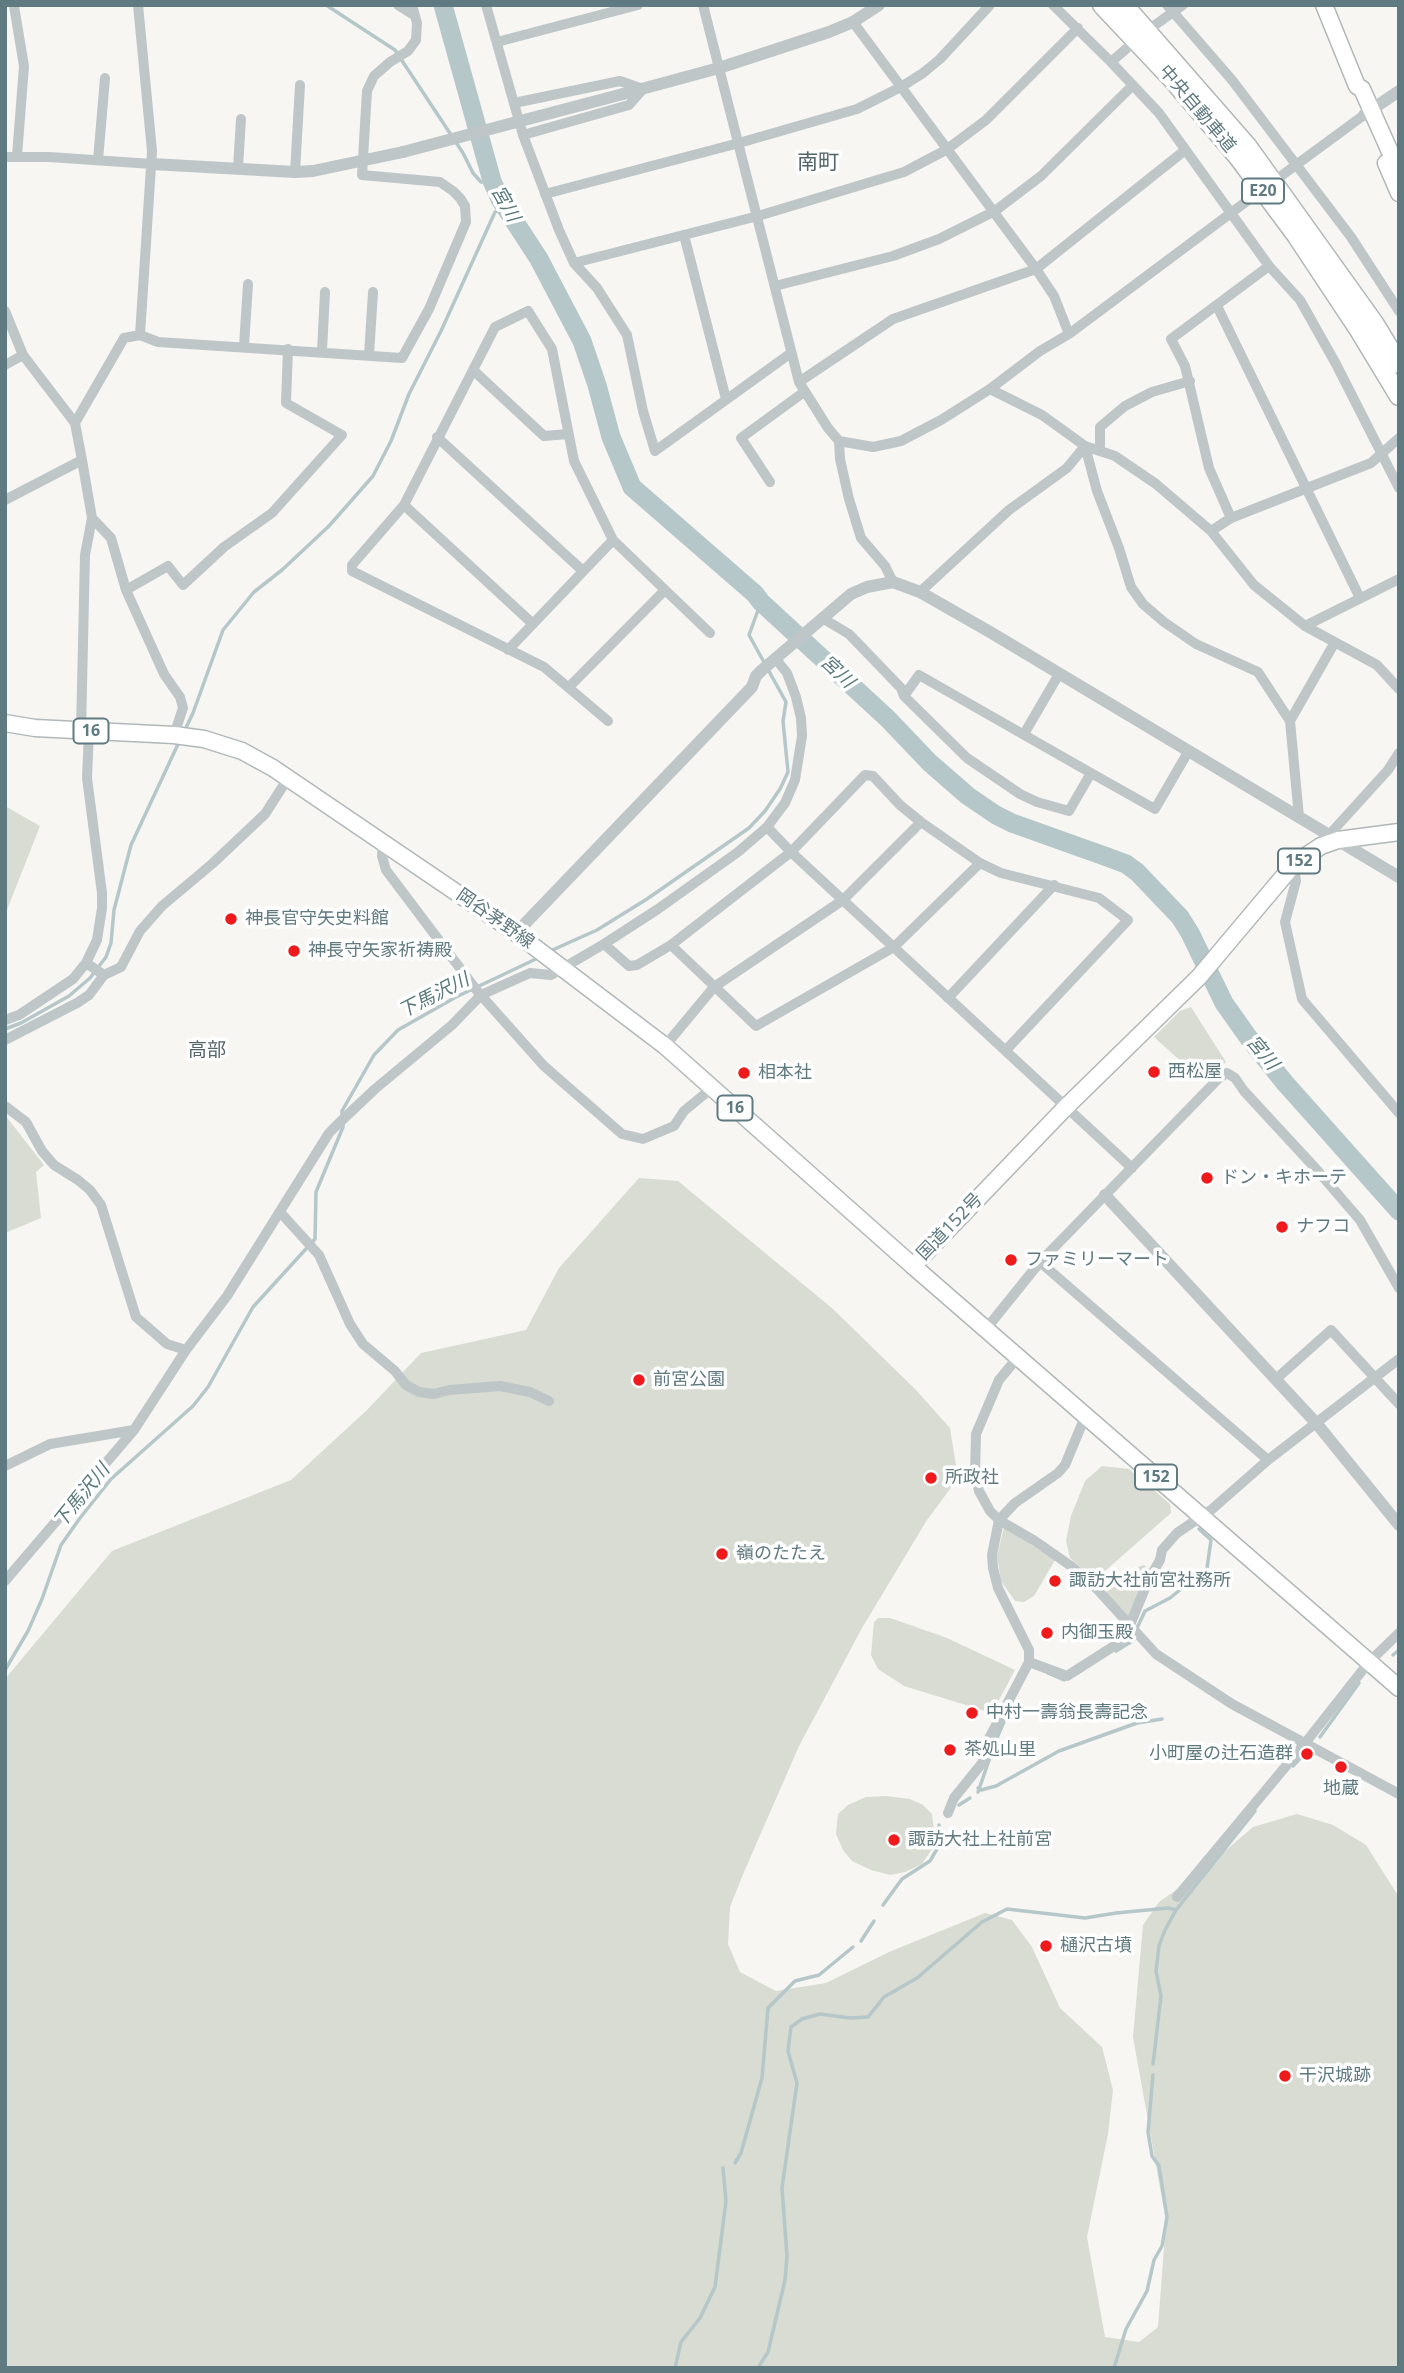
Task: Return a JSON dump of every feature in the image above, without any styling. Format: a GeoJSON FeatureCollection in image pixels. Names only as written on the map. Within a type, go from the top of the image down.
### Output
{"type":"FeatureCollection","features":[{"type":"Feature","properties":{"kind":"highway","name":"中央自動車道"},"geometry":{"type":"LineString","coordinates":[[1109,7],[1248,147],[1374,323],[1399,364]]}},
{"type":"Feature","properties":{"kind":"highway","name":"中央自動車道"},"geometry":{"type":"LineString","coordinates":[[1109,7],[1238,157],[1296,234],[1399,396]]}},
{"type":"Feature","properties":{"kind":"main road"},"geometry":{"type":"LineString","coordinates":[[1324,5],[1357,86],[1356,91],[1399,173]]}},
{"type":"Feature","properties":{"kind":"main road"},"geometry":{"type":"LineString","coordinates":[[1368,113],[1399,193]]}},
{"type":"Feature","properties":{"kind":"main road","name":"岡谷茅野線"},"geometry":{"type":"LineString","coordinates":[[5,723],[85,731],[180,735],[215,741],[242,751],[289,779],[536,947],[664,1046],[913,1266]]}},
{"type":"Feature","properties":{"kind":"main road","name":"国道152号"},"geometry":{"type":"LineString","coordinates":[[1399,832],[1334,837],[1294,864],[1199,977],[1066,1107],[913,1266],[1399,1688]]}},
{"type":"Feature","properties":{"kind":"street"},"geometry":{"type":"LineString","coordinates":[[138,5],[152,164],[140,335]]}},
{"type":"Feature","properties":{"kind":"street"},"geometry":{"type":"LineString","coordinates":[[75,423],[124,338],[140,335],[158,342],[402,358],[429,309],[466,222],[465,206],[460,198],[440,182],[362,175],[367,91],[374,76],[408,51],[416,40],[413,10],[398,5]]}},
{"type":"Feature","properties":{"kind":"street"},"geometry":{"type":"LineString","coordinates":[[486,5],[523,135],[558,230],[574,263],[597,288],[626,335],[655,451],[791,353]]}},
{"type":"Feature","properties":{"kind":"street"},"geometry":{"type":"LineString","coordinates":[[497,42],[638,5]]}},
{"type":"Feature","properties":{"kind":"street"},"geometry":{"type":"LineString","coordinates":[[703,5],[799,382],[839,441],[849,499],[861,538],[865,546],[885,566],[893,582]]}},
{"type":"Feature","properties":{"kind":"street"},"geometry":{"type":"LineString","coordinates":[[5,157],[98,160],[295,173],[362,162],[719,68],[829,32],[853,22],[878,5]]}},
{"type":"Feature","properties":{"kind":"street"},"geometry":{"type":"LineString","coordinates":[[545,194],[857,109],[901,87],[940,59],[990,5]]}},
{"type":"Feature","properties":{"kind":"street"},"geometry":{"type":"LineString","coordinates":[[1053,5],[1159,113],[1269,266],[1300,300],[1399,488]]}},
{"type":"Feature","properties":{"kind":"street"},"geometry":{"type":"LineString","coordinates":[[1155,25],[1170,8],[1183,5]]}},
{"type":"Feature","properties":{"kind":"street"},"geometry":{"type":"LineString","coordinates":[[5,7],[16,6],[24,66],[17,156]]}},
{"type":"Feature","properties":{"kind":"street"},"geometry":{"type":"LineString","coordinates":[[1170,8],[1232,80],[1351,237],[1399,311]]}},
{"type":"Feature","properties":{"kind":"street"},"geometry":{"type":"LineString","coordinates":[[853,22],[946,150],[995,211],[1054,296],[1069,334]]}},
{"type":"Feature","properties":{"kind":"street"},"geometry":{"type":"LineString","coordinates":[[574,263],[758,216],[904,172],[946,150],[986,120],[1078,28]]}},
{"type":"Feature","properties":{"kind":"street"},"geometry":{"type":"LineString","coordinates":[[1111,62],[1126,49]]}},
{"type":"Feature","properties":{"kind":"street"},"geometry":{"type":"LineString","coordinates":[[98,160],[105,78]]}},
{"type":"Feature","properties":{"kind":"street"},"geometry":{"type":"LineString","coordinates":[[514,103],[620,81],[643,89]]}},
{"type":"Feature","properties":{"kind":"street"},"geometry":{"type":"LineString","coordinates":[[295,173],[300,85]]}},
{"type":"Feature","properties":{"kind":"street"},"geometry":{"type":"LineString","coordinates":[[775,286],[893,256],[939,239],[995,211],[1041,176],[1133,85]]}},
{"type":"Feature","properties":{"kind":"street"},"geometry":{"type":"LineString","coordinates":[[523,135],[629,105],[643,89]]}},
{"type":"Feature","properties":{"kind":"street"},"geometry":{"type":"LineString","coordinates":[[1281,176],[1399,91]]}},
{"type":"Feature","properties":{"kind":"street"},"geometry":{"type":"LineString","coordinates":[[238,168],[241,119]]}},
{"type":"Feature","properties":{"kind":"street"},"geometry":{"type":"LineString","coordinates":[[799,382],[893,319],[1035,269],[1184,151]]}},
{"type":"Feature","properties":{"kind":"street"},"geometry":{"type":"LineString","coordinates":[[839,441],[873,447],[901,441],[941,420],[1069,334],[1251,198]]}},
{"type":"Feature","properties":{"kind":"street"},"geometry":{"type":"LineString","coordinates":[[684,235],[726,400]]}},
{"type":"Feature","properties":{"kind":"street"},"geometry":{"type":"LineString","coordinates":[[1231,518],[1209,468],[1190,381],[1171,339],[1269,266]]}},
{"type":"Feature","properties":{"kind":"street"},"geometry":{"type":"LineString","coordinates":[[244,346],[248,284]]}},
{"type":"Feature","properties":{"kind":"street"},"geometry":{"type":"LineString","coordinates":[[322,351],[325,292]]}},
{"type":"Feature","properties":{"kind":"street"},"geometry":{"type":"LineString","coordinates":[[369,355],[373,292]]}},
{"type":"Feature","properties":{"kind":"street"},"geometry":{"type":"LineString","coordinates":[[1217,306],[1360,598]]}},
{"type":"Feature","properties":{"kind":"street"},"geometry":{"type":"LineString","coordinates":[[5,311],[23,355],[75,423],[92,518],[85,555],[85,731],[87,778],[102,908],[96,970],[89,995],[5,1040]]}},
{"type":"Feature","properties":{"kind":"street"},"geometry":{"type":"LineString","coordinates":[[608,721],[544,667],[352,571],[352,565],[404,505],[495,327],[528,311],[552,349],[574,461],[613,540],[710,633]]}},
{"type":"Feature","properties":{"kind":"street"},"geometry":{"type":"LineString","coordinates":[[127,590],[168,566],[183,585],[225,547],[272,513],[342,435],[286,403],[288,349]]}},
{"type":"Feature","properties":{"kind":"street"},"geometry":{"type":"LineString","coordinates":[[5,365],[23,355]]}},
{"type":"Feature","properties":{"kind":"street"},"geometry":{"type":"LineString","coordinates":[[473,370],[544,436],[568,434]]}},
{"type":"Feature","properties":{"kind":"street"},"geometry":{"type":"LineString","coordinates":[[1100,451],[1100,427],[1125,406],[1152,393],[1190,381]]}},
{"type":"Feature","properties":{"kind":"street"},"geometry":{"type":"LineString","coordinates":[[990,389],[1042,415],[1085,446],[1115,456],[1156,484],[1211,531],[1254,585],[1305,626],[1377,665],[1399,689]]}},
{"type":"Feature","properties":{"kind":"street"},"geometry":{"type":"LineString","coordinates":[[770,482],[741,438],[804,392]]}},
{"type":"Feature","properties":{"kind":"street"},"geometry":{"type":"LineString","coordinates":[[437,437],[583,571]]}},
{"type":"Feature","properties":{"kind":"street"},"geometry":{"type":"LineString","coordinates":[[1211,531],[1231,518],[1371,463],[1399,438]]}},
{"type":"Feature","properties":{"kind":"street"},"geometry":{"type":"LineString","coordinates":[[920,592],[1009,510],[1068,468],[1085,446]]}},
{"type":"Feature","properties":{"kind":"street"},"geometry":{"type":"LineString","coordinates":[[1085,446],[1097,491],[1131,587],[1143,604],[1196,644],[1258,672],[1290,721],[1299,817]]}},
{"type":"Feature","properties":{"kind":"street"},"geometry":{"type":"LineString","coordinates":[[5,500],[82,460]]}},
{"type":"Feature","properties":{"kind":"street"},"geometry":{"type":"LineString","coordinates":[[404,505],[533,624]]}},
{"type":"Feature","properties":{"kind":"street"},"geometry":{"type":"LineString","coordinates":[[92,518],[111,538],[127,590],[164,674],[180,697],[183,708],[180,735]]}},
{"type":"Feature","properties":{"kind":"street"},"geometry":{"type":"LineString","coordinates":[[509,650],[613,540]]}},
{"type":"Feature","properties":{"kind":"street"},"geometry":{"type":"LineString","coordinates":[[1305,626],[1399,579]]}},
{"type":"Feature","properties":{"kind":"street"},"geometry":{"type":"LineString","coordinates":[[516,933],[752,687],[762,670],[851,594],[866,587],[893,582],[920,592],[1399,877]]}},
{"type":"Feature","properties":{"kind":"street"},"geometry":{"type":"LineString","coordinates":[[569,687],[665,590]]}},
{"type":"Feature","properties":{"kind":"street"},"geometry":{"type":"LineString","coordinates":[[819,621],[849,634],[901,688],[904,696],[967,758],[1020,794],[1037,802],[1069,810],[1091,774]]}},
{"type":"Feature","properties":{"kind":"street"},"geometry":{"type":"LineString","coordinates":[[1290,721],[1335,642]]}},
{"type":"Feature","properties":{"kind":"street"},"geometry":{"type":"LineString","coordinates":[[5,1581],[134,1430],[186,1350],[227,1296],[329,1133],[342,1120],[452,1025],[479,994],[530,973],[551,975],[556,963],[604,944],[738,852],[767,827],[785,803],[795,780],[802,736],[796,697],[787,673],[775,658]]}},
{"type":"Feature","properties":{"kind":"street"},"geometry":{"type":"LineString","coordinates":[[1024,734],[1059,674]]}},
{"type":"Feature","properties":{"kind":"street"},"geometry":{"type":"LineString","coordinates":[[904,696],[919,675],[1155,809],[1188,752]]}},
{"type":"Feature","properties":{"kind":"street"},"geometry":{"type":"LineString","coordinates":[[1334,837],[1399,753]]}},
{"type":"Feature","properties":{"kind":"street"},"geometry":{"type":"LineString","coordinates":[[604,944],[629,966],[637,965],[671,945],[791,852],[865,775],[873,776],[920,822],[980,863],[1001,873],[1099,898],[1128,920],[1006,1051]]}},
{"type":"Feature","properties":{"kind":"street"},"geometry":{"type":"LineString","coordinates":[[5,1020],[19,1015],[73,979],[96,970],[121,967],[140,931],[162,906],[265,814],[289,779]]}},
{"type":"Feature","properties":{"kind":"street"},"geometry":{"type":"LineString","coordinates":[[664,1046],[714,987],[843,900],[920,822]]}},
{"type":"Feature","properties":{"kind":"street"},"geometry":{"type":"LineString","coordinates":[[767,827],[948,999],[1132,1168]]}},
{"type":"Feature","properties":{"kind":"street"},"geometry":{"type":"LineString","coordinates":[[383,842],[382,856],[386,870],[479,994],[544,1066],[622,1134],[643,1139],[674,1126],[684,1111],[712,1088]]}},
{"type":"Feature","properties":{"kind":"street"},"geometry":{"type":"LineString","coordinates":[[671,945],[756,1026],[894,947],[980,863]]}},
{"type":"Feature","properties":{"kind":"street"},"geometry":{"type":"LineString","coordinates":[[1294,864],[1296,881],[1285,922],[1302,999],[1399,1113]]}},
{"type":"Feature","properties":{"kind":"street"},"geometry":{"type":"LineString","coordinates":[[948,999],[1054,885]]}},
{"type":"Feature","properties":{"kind":"street"},"geometry":{"type":"LineString","coordinates":[[986,1329],[1040,1262],[1219,1078],[1227,1073],[1235,1078],[1360,1220],[1399,1288]]}},
{"type":"Feature","properties":{"kind":"street"},"geometry":{"type":"LineString","coordinates":[[5,1106],[26,1122],[42,1151],[54,1165],[90,1190],[101,1205],[136,1317],[167,1344],[186,1350]]}},
{"type":"Feature","properties":{"kind":"street"},"geometry":{"type":"LineString","coordinates":[[1105,1195],[1317,1424],[1399,1525]]}},
{"type":"Feature","properties":{"kind":"street"},"geometry":{"type":"LineString","coordinates":[[280,1212],[319,1255],[350,1324],[363,1344],[407,1385],[419,1392],[434,1394],[449,1390],[500,1386],[530,1392],[549,1401]]}},
{"type":"Feature","properties":{"kind":"street"},"geometry":{"type":"LineString","coordinates":[[1040,1262],[1268,1460]]}},
{"type":"Feature","properties":{"kind":"street"},"geometry":{"type":"LineString","coordinates":[[1276,1380],[1331,1330],[1399,1404]]}},
{"type":"Feature","properties":{"kind":"street"},"geometry":{"type":"LineString","coordinates":[[1018,1357],[999,1380],[976,1434],[975,1474],[979,1490],[990,1511],[999,1520],[1071,1566],[1156,1654],[1209,1690],[1399,1794]]}},
{"type":"Feature","properties":{"kind":"street"},"geometry":{"type":"LineString","coordinates":[[1028,1662],[1067,1676],[1133,1629],[1148,1581],[1160,1560],[1162,1549],[1268,1460],[1399,1359]]}},
{"type":"Feature","properties":{"kind":"street"},"geometry":{"type":"LineString","coordinates":[[948,1813],[954,1798],[983,1762],[986,1744],[1028,1662],[1029,1650],[998,1588],[993,1568],[992,1555],[999,1520],[1015,1503],[1058,1473],[1065,1465],[1082,1424],[1087,1419]]}},
{"type":"Feature","properties":{"kind":"street"},"geometry":{"type":"LineString","coordinates":[[5,1466],[50,1444],[134,1430]]}},
{"type":"Feature","properties":{"kind":"street"},"geometry":{"type":"LineString","coordinates":[[1177,1897],[1369,1662],[1399,1633]]}},
{"type":"Feature","properties":{"kind":"shaded area"},"geometry":{"type":"Polygon","coordinates":[[[5,806],[40,826],[5,915],[5,806]]]}},
{"type":"Feature","properties":{"kind":"shaded area"},"geometry":{"type":"Polygon","coordinates":[[[1191,1007],[1226,1062],[1204,1082],[1154,1037],[1180,1011],[1191,1007]]]}},
{"type":"Feature","properties":{"kind":"shaded area"},"geometry":{"type":"Polygon","coordinates":[[[5,1115],[44,1165],[36,1172],[41,1218],[5,1233],[5,1115]]]}},
{"type":"Feature","properties":{"kind":"shaded area"},"geometry":{"type":"Polygon","coordinates":[[[639,1178],[678,1181],[833,1309],[916,1390],[950,1428],[957,1472],[950,1489],[927,1520],[862,1628],[799,1746],[744,1872],[730,1907],[728,1944],[740,1972],[776,1991],[826,1983],[889,1952],[985,1913],[1012,1920],[1032,1947],[1060,2008],[1102,2047],[1113,2090],[1108,2134],[1087,2237],[1105,2337],[1139,2342],[1158,2327],[1166,2221],[1133,2037],[1143,1925],[1159,1902],[1197,1875],[1253,1827],[1297,1814],[1333,1825],[1366,1845],[1399,1897],[1399,2368],[5,2368],[5,1679],[112,1551],[291,1480],[367,1410],[421,1353],[526,1330],[559,1268],[639,1178]]]}},
{"type":"Feature","properties":{"kind":"shaded area"},"geometry":{"type":"Polygon","coordinates":[[[1102,1466],[1129,1469],[1170,1504],[1171,1513],[1097,1578],[1089,1575],[1070,1558],[1066,1541],[1071,1516],[1085,1481],[1102,1466]]]}},
{"type":"Feature","properties":{"kind":"shaded area"},"geometry":{"type":"Polygon","coordinates":[[[1004,1527],[1055,1560],[1034,1596],[1024,1602],[1015,1601],[1001,1581],[997,1556],[1004,1527]]]}},
{"type":"Feature","properties":{"kind":"shaded area"},"geometry":{"type":"Polygon","coordinates":[[[1144,1565],[1150,1569],[1130,1617],[1127,1617],[1107,1594],[1107,1590],[1144,1565]]]}},
{"type":"Feature","properties":{"kind":"shaded area"},"geometry":{"type":"Polygon","coordinates":[[[878,1618],[890,1618],[947,1638],[1015,1670],[992,1713],[904,1686],[878,1669],[871,1655],[874,1622],[878,1618]]]}},
{"type":"Feature","properties":{"kind":"shaded area"},"geometry":{"type":"Polygon","coordinates":[[[866,1797],[910,1799],[923,1805],[932,1814],[934,1830],[932,1849],[922,1864],[890,1875],[852,1861],[843,1850],[836,1834],[838,1814],[848,1805],[866,1797]]]}},
{"type":"Feature","properties":{"kind":"waterway"},"geometry":{"type":"LineString","coordinates":[[326,5],[395,50],[463,153],[473,173],[481,182],[492,181]]}},
{"type":"Feature","properties":{"kind":"waterway","name":"宮川"},"geometry":{"type":"LineString","coordinates":[[443,5],[492,181],[500,199],[539,259],[582,341],[611,437],[632,487],[755,594],[888,719],[930,763],[968,796],[1012,823],[1126,864],[1137,872],[1180,917],[1224,1003],[1248,1037],[1285,1083],[1399,1211]]}},
{"type":"Feature","properties":{"kind":"waterway"},"geometry":{"type":"LineString","coordinates":[[184,732],[223,630],[254,592],[329,526],[373,476],[495,212],[505,207]]}},
{"type":"Feature","properties":{"kind":"waterway","name":"下馬沢川"},"geometry":{"type":"LineString","coordinates":[[548,952],[597,930],[647,899],[749,828],[780,789],[788,772],[783,721],[786,702],[749,635],[761,602]]}},
{"type":"Feature","properties":{"kind":"waterway"},"geometry":{"type":"LineString","coordinates":[[5,1029],[69,996],[90,978],[106,957],[111,943],[114,910],[131,845],[179,742]]}},
{"type":"Feature","properties":{"kind":"waterway","name":"下馬沢川"},"geometry":{"type":"LineString","coordinates":[[342,1116],[342,1111],[374,1055],[398,1030],[456,997],[538,958]]}},
{"type":"Feature","properties":{"kind":"waterway","name":"下馬沢川"},"geometry":{"type":"LineString","coordinates":[[5,1670],[28,1631],[61,1545],[80,1518],[111,1479],[193,1406],[208,1387],[253,1307],[315,1239],[316,1192],[343,1123]]}},
{"type":"Feature","properties":{"kind":"waterway"},"geometry":{"type":"LineString","coordinates":[[1138,1626],[1145,1611],[1170,1598],[1207,1568],[1211,1540],[1199,1529]]}},
{"type":"Feature","properties":{"kind":"waterway"},"geometry":{"type":"LineString","coordinates":[[1116,1651],[1134,1640]]}},
{"type":"Feature","properties":{"kind":"waterway"},"geometry":{"type":"LineString","coordinates":[[1393,1655],[1399,1650]]}},
{"type":"Feature","properties":{"kind":"waterway"},"geometry":{"type":"LineString","coordinates":[[1048,1673],[1064,1680]]}},
{"type":"Feature","properties":{"kind":"waterway"},"geometry":{"type":"LineString","coordinates":[[1320,1737],[1359,1683]]}},
{"type":"Feature","properties":{"kind":"waterway"},"geometry":{"type":"LineString","coordinates":[[978,1792],[1012,1703]]}},
{"type":"Feature","properties":{"kind":"waterway"},"geometry":{"type":"LineString","coordinates":[[978,1788],[981,1790],[996,1786],[1059,1751],[1137,1723],[1162,1719]]}},
{"type":"Feature","properties":{"kind":"waterway"},"geometry":{"type":"LineString","coordinates":[[1293,1766],[1303,1755]]}},
{"type":"Feature","properties":{"kind":"waterway"},"geometry":{"type":"LineString","coordinates":[[959,1805],[970,1798]]}},
{"type":"Feature","properties":{"kind":"waterway"},"geometry":{"type":"LineString","coordinates":[[758,2368],[768,2352],[785,2280],[787,2256],[782,2188],[797,2083],[788,2051],[791,2027],[802,2019],[820,2014],[850,2018],[868,2017],[884,1997],[917,1978],[982,1922],[1007,1909],[1085,1918],[1168,1908],[1176,1910],[1255,1811]]}},
{"type":"Feature","properties":{"kind":"waterway"},"geometry":{"type":"LineString","coordinates":[[883,1905],[902,1879],[930,1861],[937,1849],[939,1825]]}},
{"type":"Feature","properties":{"kind":"waterway"},"geometry":{"type":"LineString","coordinates":[[1153,2064],[1161,1996],[1156,1971],[1159,1946],[1176,1910]]}},
{"type":"Feature","properties":{"kind":"waterway"},"geometry":{"type":"LineString","coordinates":[[861,1941],[874,1921]]}},
{"type":"Feature","properties":{"kind":"waterway"},"geometry":{"type":"LineString","coordinates":[[735,2163],[741,2153],[762,2078],[768,2008],[795,1981],[819,1975],[853,1947]]}},
{"type":"Feature","properties":{"kind":"waterway"},"geometry":{"type":"LineString","coordinates":[[1114,2368],[1126,2329],[1147,2291],[1154,2260],[1162,2246],[1167,2217],[1159,2166],[1152,2156],[1148,2132],[1153,2075]]}},
{"type":"Feature","properties":{"kind":"waterway"},"geometry":{"type":"LineString","coordinates":[[675,2368],[681,2342],[700,2318],[715,2287],[726,2201],[723,2168]]}},
{"type":"Feature","properties":{"kind":"place","name":"神長官守矢史料館"},"geometry":{"type":"Point","coordinates":[231,919]}},
{"type":"Feature","properties":{"kind":"place","name":"神長守矢家祈祷殿"},"geometry":{"type":"Point","coordinates":[294,951]}},
{"type":"Feature","properties":{"kind":"place","name":"西松屋"},"geometry":{"type":"Point","coordinates":[1154,1072]}},
{"type":"Feature","properties":{"kind":"place","name":"相本社"},"geometry":{"type":"Point","coordinates":[744,1073]}},
{"type":"Feature","properties":{"kind":"place","name":"ドン・キホーテ"},"geometry":{"type":"Point","coordinates":[1207,1178]}},
{"type":"Feature","properties":{"kind":"place","name":"ナフコ"},"geometry":{"type":"Point","coordinates":[1282,1227]}},
{"type":"Feature","properties":{"kind":"place","name":"ファミリーマート"},"geometry":{"type":"Point","coordinates":[1011,1260]}},
{"type":"Feature","properties":{"kind":"place","name":"前宮公園"},"geometry":{"type":"Point","coordinates":[639,1380]}},
{"type":"Feature","properties":{"kind":"place","name":"所政社"},"geometry":{"type":"Point","coordinates":[931,1478]}},
{"type":"Feature","properties":{"kind":"place","name":"嶺のたたえ"},"geometry":{"type":"Point","coordinates":[722,1554]}},
{"type":"Feature","properties":{"kind":"place","name":"諏訪大社前宮社務所"},"geometry":{"type":"Point","coordinates":[1055,1581]}},
{"type":"Feature","properties":{"kind":"place","name":"内御玉殿"},"geometry":{"type":"Point","coordinates":[1047,1633]}},
{"type":"Feature","properties":{"kind":"place","name":"中村一壽翁長壽記念"},"geometry":{"type":"Point","coordinates":[972,1713]}},
{"type":"Feature","properties":{"kind":"place","name":"茶処山里"},"geometry":{"type":"Point","coordinates":[950,1750]}},
{"type":"Feature","properties":{"kind":"place","name":"小町屋の辻石造群"},"geometry":{"type":"Point","coordinates":[1307,1754]}},
{"type":"Feature","properties":{"kind":"place","name":"地蔵"},"geometry":{"type":"Point","coordinates":[1341,1767]}},
{"type":"Feature","properties":{"kind":"place","name":"諏訪大社上社前宮"},"geometry":{"type":"Point","coordinates":[894,1840]}},
{"type":"Feature","properties":{"kind":"place","name":"樋沢古墳"},"geometry":{"type":"Point","coordinates":[1046,1946]}},
{"type":"Feature","properties":{"kind":"place","name":"干沢城跡"},"geometry":{"type":"Point","coordinates":[1285,2076]}},
{"type":"Feature","properties":{"kind":"district","name":"南町"},"geometry":{"type":"Point","coordinates":[818,163]}},
{"type":"Feature","properties":{"kind":"district","name":"高部"},"geometry":{"type":"Point","coordinates":[207,1051]}}]}
